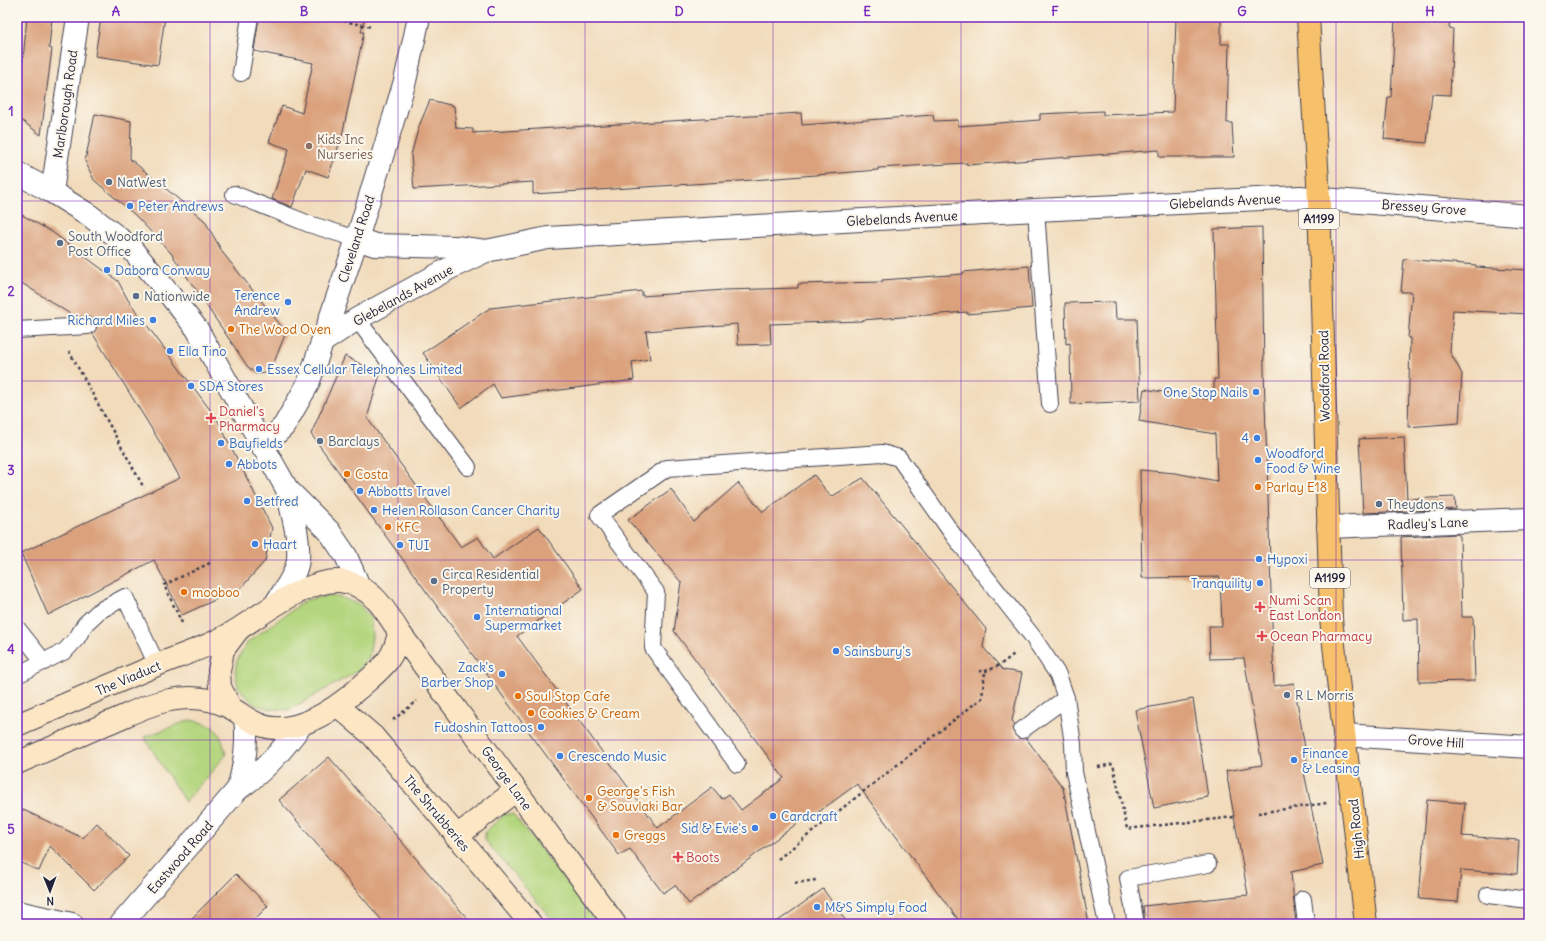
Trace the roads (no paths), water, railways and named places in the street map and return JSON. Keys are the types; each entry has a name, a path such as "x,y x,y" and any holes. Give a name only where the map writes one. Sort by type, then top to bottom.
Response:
{"main road":[{"name":"Woodford Road","path":"1308,17 1319,199 1332,619 1344,735"},
{"path":"238,712 220,688 219,671 223,650 238,629 276,603 321,584 340,581 359,586"},
{"name":"George Lane","path":"359,586 372,594 615,924"},
{"name":"The Viaduct","path":"17,725 205,646 238,629"},
{"path":"17,763 127,715 169,700 193,697 210,700 238,712 259,725 278,728 302,724 322,716 338,706 382,668 393,656 399,632"},
{"name":"The Shrubberies","path":"338,706 373,736 456,837 531,924"},
{"name":"High Road","path":"1344,735 1366,924"},
{"path":"456,837 516,790"}],"street":[{"name":"Marlborough Road","path":"52,192 78,17"},
{"name":"Cleveland Road","path":"262,447 284,426 308,384 357,239 406,81 419,17"},
{"path":"17,174 52,192 89,215 129,246 157,279 197,329 287,489 329,531 346,556 359,586"},
{"name":"Glebelands Avenue","path":"322,342 358,319 448,269 486,251 548,238 1036,210 1300,197 1319,199"},
{"name":"Bressey Grove","path":"1319,199 1529,216"},
{"name":"Glebelands Avenue","path":"357,239 375,245 455,247 486,251"},
{"path":"276,603 290,582 298,560 297,538 287,489"},
{"name":"Radley's Lane","path":"1328,527 1529,519"},
{"name":"Eastwood Road","path":"238,712 247,740 245,765 238,789"},
{"name":"Eastwood Road","path":"121,924 238,789 258,776 280,753 302,724"},
{"name":"Grove Hill","path":"1344,735 1529,747"},
{"path":"17,912 72,924"}],"lane":[{"path":"240,73 250,17"},
{"path":"234,194 309,224 357,239"},
{"path":"1036,210 1050,404"},
{"path":"358,319 468,467"},
{"path":"17,330 88,326"},
{"path":"737,764 653,648 656,592 599,515 667,468 882,453 899,458 954,536 1033,637 1058,675 1066,698 1072,737 1074,772 1107,924"},
{"path":"17,675 65,650 77,638 85,624 99,611 125,598 157,665"},
{"path":"17,628 44,662"},
{"path":"1022,730 1066,698"},
{"path":"1136,924 1128,878 1208,864"},
{"path":"1488,895 1529,900"},
{"path":"1303,899 1306,924"}],"place":[{"name":"Kids Inc Nurseries","path":"309,146"},
{"name":"NatWest","path":"109,182"},
{"name":"Peter Andrews","path":"130,206"},
{"name":"South Woodford Post Office","path":"60,243"},
{"name":"Dabora Conway","path":"107,270"},
{"name":"Nationwide","path":"136,296"},
{"name":"Terence Andrew","path":"288,302"},
{"name":"Richard Miles","path":"153,320"},
{"name":"The Wood Oven","path":"231,329"},
{"name":"Ella Tino","path":"170,351"},
{"name":"Essex Cellular Telephones Limited","path":"259,369"},
{"name":"SDA Stores","path":"191,386"},
{"name":"One Stop Nails","path":"1256,392"},
{"name":"Daniel's Pharmacy","path":"211,418"},
{"name":"4","path":"1257,438"},
{"name":"Barclays","path":"320,441"},
{"name":"Bayfields","path":"221,443"},
{"name":"Woodford Food & Wine","path":"1258,460"},
{"name":"Abbots","path":"229,464"},
{"name":"Costa","path":"347,474"},
{"name":"Parlay E18","path":"1258,487"},
{"name":"Abbotts Travel","path":"360,491"},
{"name":"Betfred","path":"247,501"},
{"name":"Theydons","path":"1379,504"},
{"name":"Helen Rollason Cancer Charity","path":"374,510"},
{"name":"KFC","path":"388,527"},
{"name":"Haart","path":"255,544"},
{"name":"TUI","path":"400,545"},
{"name":"Hypoxi","path":"1259,559"},
{"name":"Circa Residential Property","path":"434,581"},
{"name":"Tranquility","path":"1260,583"},
{"name":"mooboo","path":"184,592"},
{"name":"Numi Scan East London","path":"1260,607"},
{"name":"International Supermarket","path":"477,617"},
{"name":"Ocean Pharmacy","path":"1262,636"},
{"name":"Sainsbury's","path":"836,651"},
{"name":"Zack's Barber Shop","path":"502,674"},
{"name":"R L Morris","path":"1287,695"},
{"name":"Soul Stop Cafe","path":"518,696"},
{"name":"Cookies & Cream","path":"531,713"},
{"name":"Fudoshin Tattoos","path":"541,727"},
{"name":"Crescendo Music","path":"560,756"},
{"name":"Finance & Leasing","path":"1294,760"},
{"name":"George's Fish & Souvlaki Bar","path":"589,798"},
{"name":"Cardcraft","path":"773,816"},
{"name":"Sid & Evie's","path":"755,828"},
{"name":"Greggs","path":"616,835"},
{"name":"Boots","path":"678,857"},
{"name":"M&S Simply Food","path":"817,907"}]}
